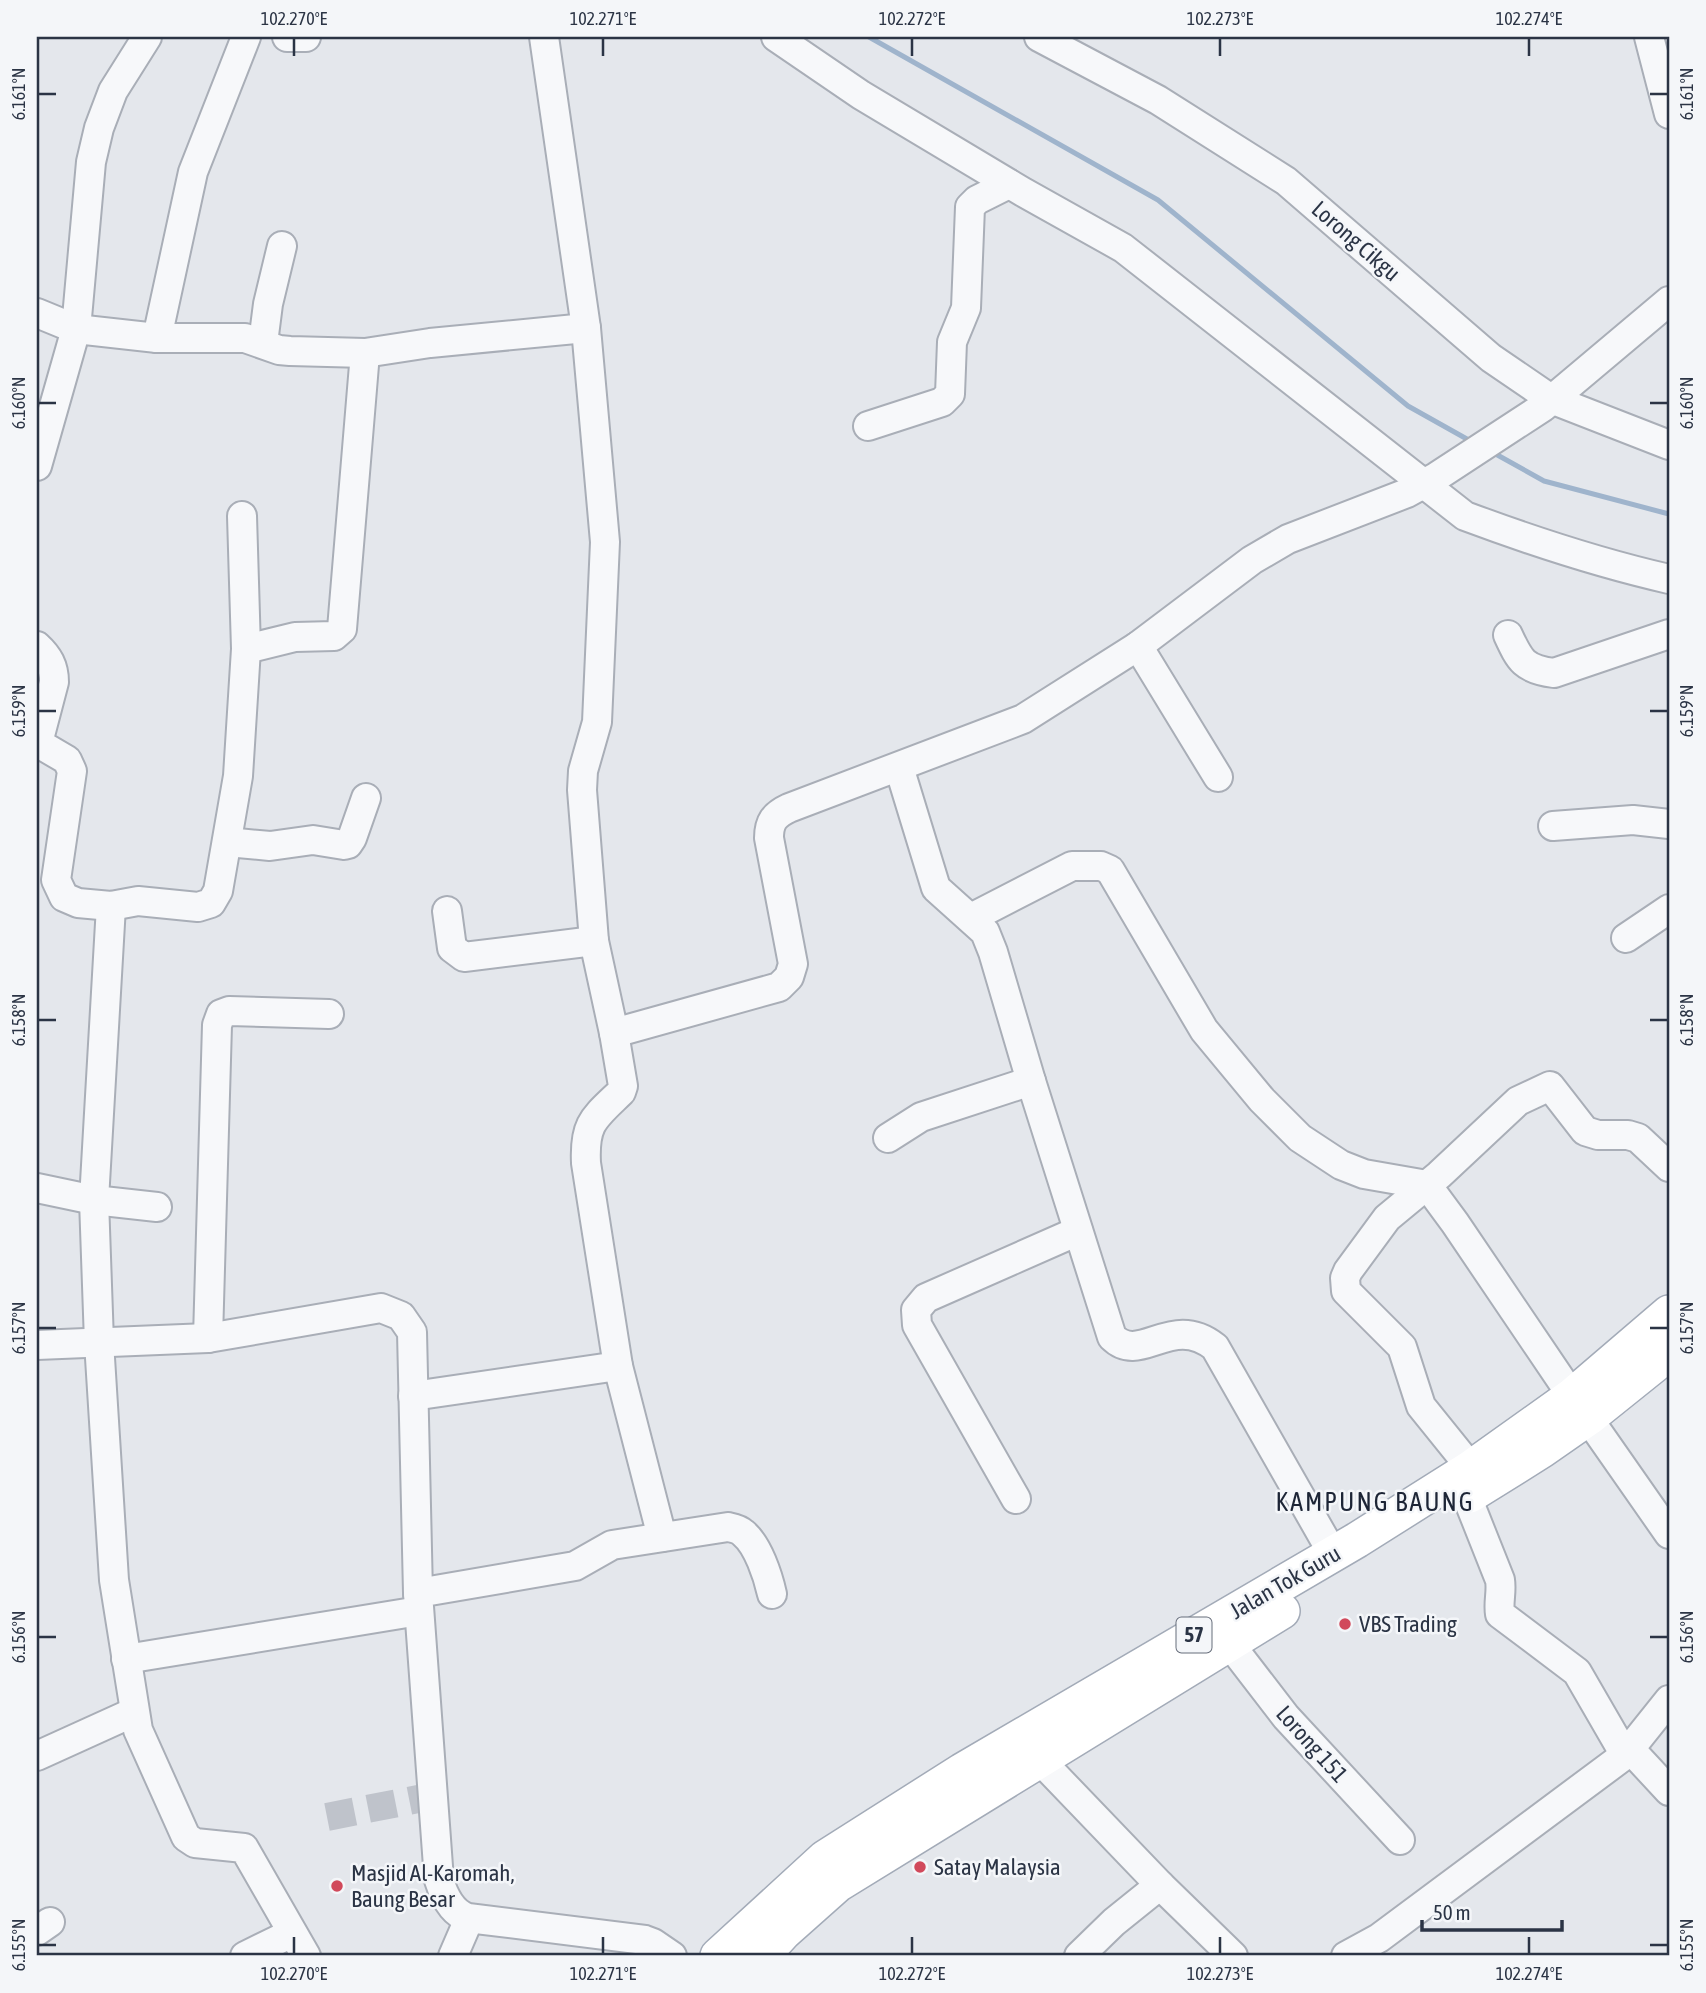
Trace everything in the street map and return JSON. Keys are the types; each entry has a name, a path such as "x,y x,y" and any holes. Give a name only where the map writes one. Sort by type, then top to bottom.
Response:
{"main road":[{"name":"Jalan Tok Guru","path":"718,1956 825,1858 962,1770 1333,1554 1469,1482 1542,1450 1669,1312"},
{"name":"Jalan Tok Guru","path":"1580,1407 1669,1353"},
{"name":"Jalan Tok Guru","path":"762,1956 784,1931 838,1884 1229,1643 1469,1482"}],"street":[{"path":"37,466 76,329 91,162 113,91 147,37"},
{"path":"157,338 193,172 246,37"},
{"path":"287,37 306,37"},
{"path":"544,37 586,328 605,542 597,722 583,771 582,790 594,941 623,1086 621,1092 588,1128 585,1141 586,1163 618,1366 662,1537"},
{"path":"776,37 861,95 1009,184 1123,248 1431,481 1465,516 1531,541 1612,566 1669,579"},
{"name":"Lorong Cikgu","path":"1039,37 1158,100 1286,181 1547,403 1669,445"},
{"path":"1649,37 1669,114"},
{"path":"868,426 942,402 950,394 952,342 966,308 970,207 977,200 1009,184"},
{"path":"263,343 268,304 282,246"},
{"path":"614,1033 779,987 789,978 793,964 769,838 771,821 777,815 789,808 1023,719 1138,646 1252,560 1288,539 1431,481 1547,403 1669,301"},
{"path":"37,313 76,329 157,338 229,337 290,351 365,353 430,343 586,328"},
{"path":"246,649 295,637 329,637 342,629 365,353"},
{"path":"37,646 47,654 54,671 54,682 37,743 67,760 72,771 56,884 62,894 68,899 111,906 134,901 205,906 216,897 238,776 246,649 242,516"},
{"path":"1508,635 1520,660 1535,670 1554,673 1669,634"},
{"path":"1138,646 1218,777"},
{"path":"899,767 936,888 985,932 993,952 1112,1337 1120,1345 1128,1347 1174,1334 1186,1334 1207,1341 1215,1347 1333,1554"},
{"path":"226,842 270,846 313,840 348,844 366,798"},
{"path":"1553,826 1633,820 1669,824"},
{"path":"971,918 1068,867 1106,867 1113,873 1204,1030 1262,1100 1300,1138 1341,1165 1364,1174 1427,1185 1669,1534"},
{"path":"111,906 94,1200 99,1342 114,1580 138,1730 186,1837 201,1844 244,1848 299,1945 245,1956"},
{"path":"1626,938 1669,909"},
{"path":"447,911 452,948 464,957 594,941"},
{"path":"208,1338 217,1025 221,1014 229,1011 329,1014"},
{"path":"888,1138 921,1117 1031,1080"},
{"path":"1669,1167 1638,1138 1628,1135 1593,1135 1585,1131 1550,1086 1521,1099 1387,1218 1348,1271 1344,1285 1350,1297 1402,1347 1419,1403 1469,1482 1500,1580 1500,1614 1577,1672 1627,1752 1669,1791"},
{"path":"37,1188 94,1200 157,1207"},
{"path":"1016,1499 917,1325 916,1310 926,1298 1078,1231"},
{"path":"37,1345 208,1338 381,1308 401,1316 412,1332 419,1602 440,1884 455,1911 470,1919 648,1941 672,1956"},
{"path":"413,1396 618,1366"},
{"path":"127,1659 419,1602 575,1566 612,1545 728,1527 740,1530 746,1535 767,1571 772,1594"},
{"name":"Lorong 151","path":"1229,1643 1286,1717 1400,1840"},
{"path":"1346,1956 1384,1947 1627,1752 1669,1700"},
{"path":"37,1756 134,1712"},
{"path":"1040,1760 1160,1885 1233,1956"},
{"path":"1079,1956 1114,1922 1160,1885"},
{"path":"453,1956 470,1919"}],"waterway":[{"path":"869,37 1158,200 1408,406 1474,443"},
{"path":"1492,452 1544,481 1669,514"}],"tunnel":[{"path":"327,1817 433,1796"}],"place":[{"name":"VBS Trading","path":"1345,1624"},
{"name":"Satay Malaysia","path":"920,1867"},
{"name":"Masjid Al-Karomah, Baung Besar","path":"337,1886"}],"district":[{"name":"KAMPUNG BAUNG","path":"1375,1502"}]}
